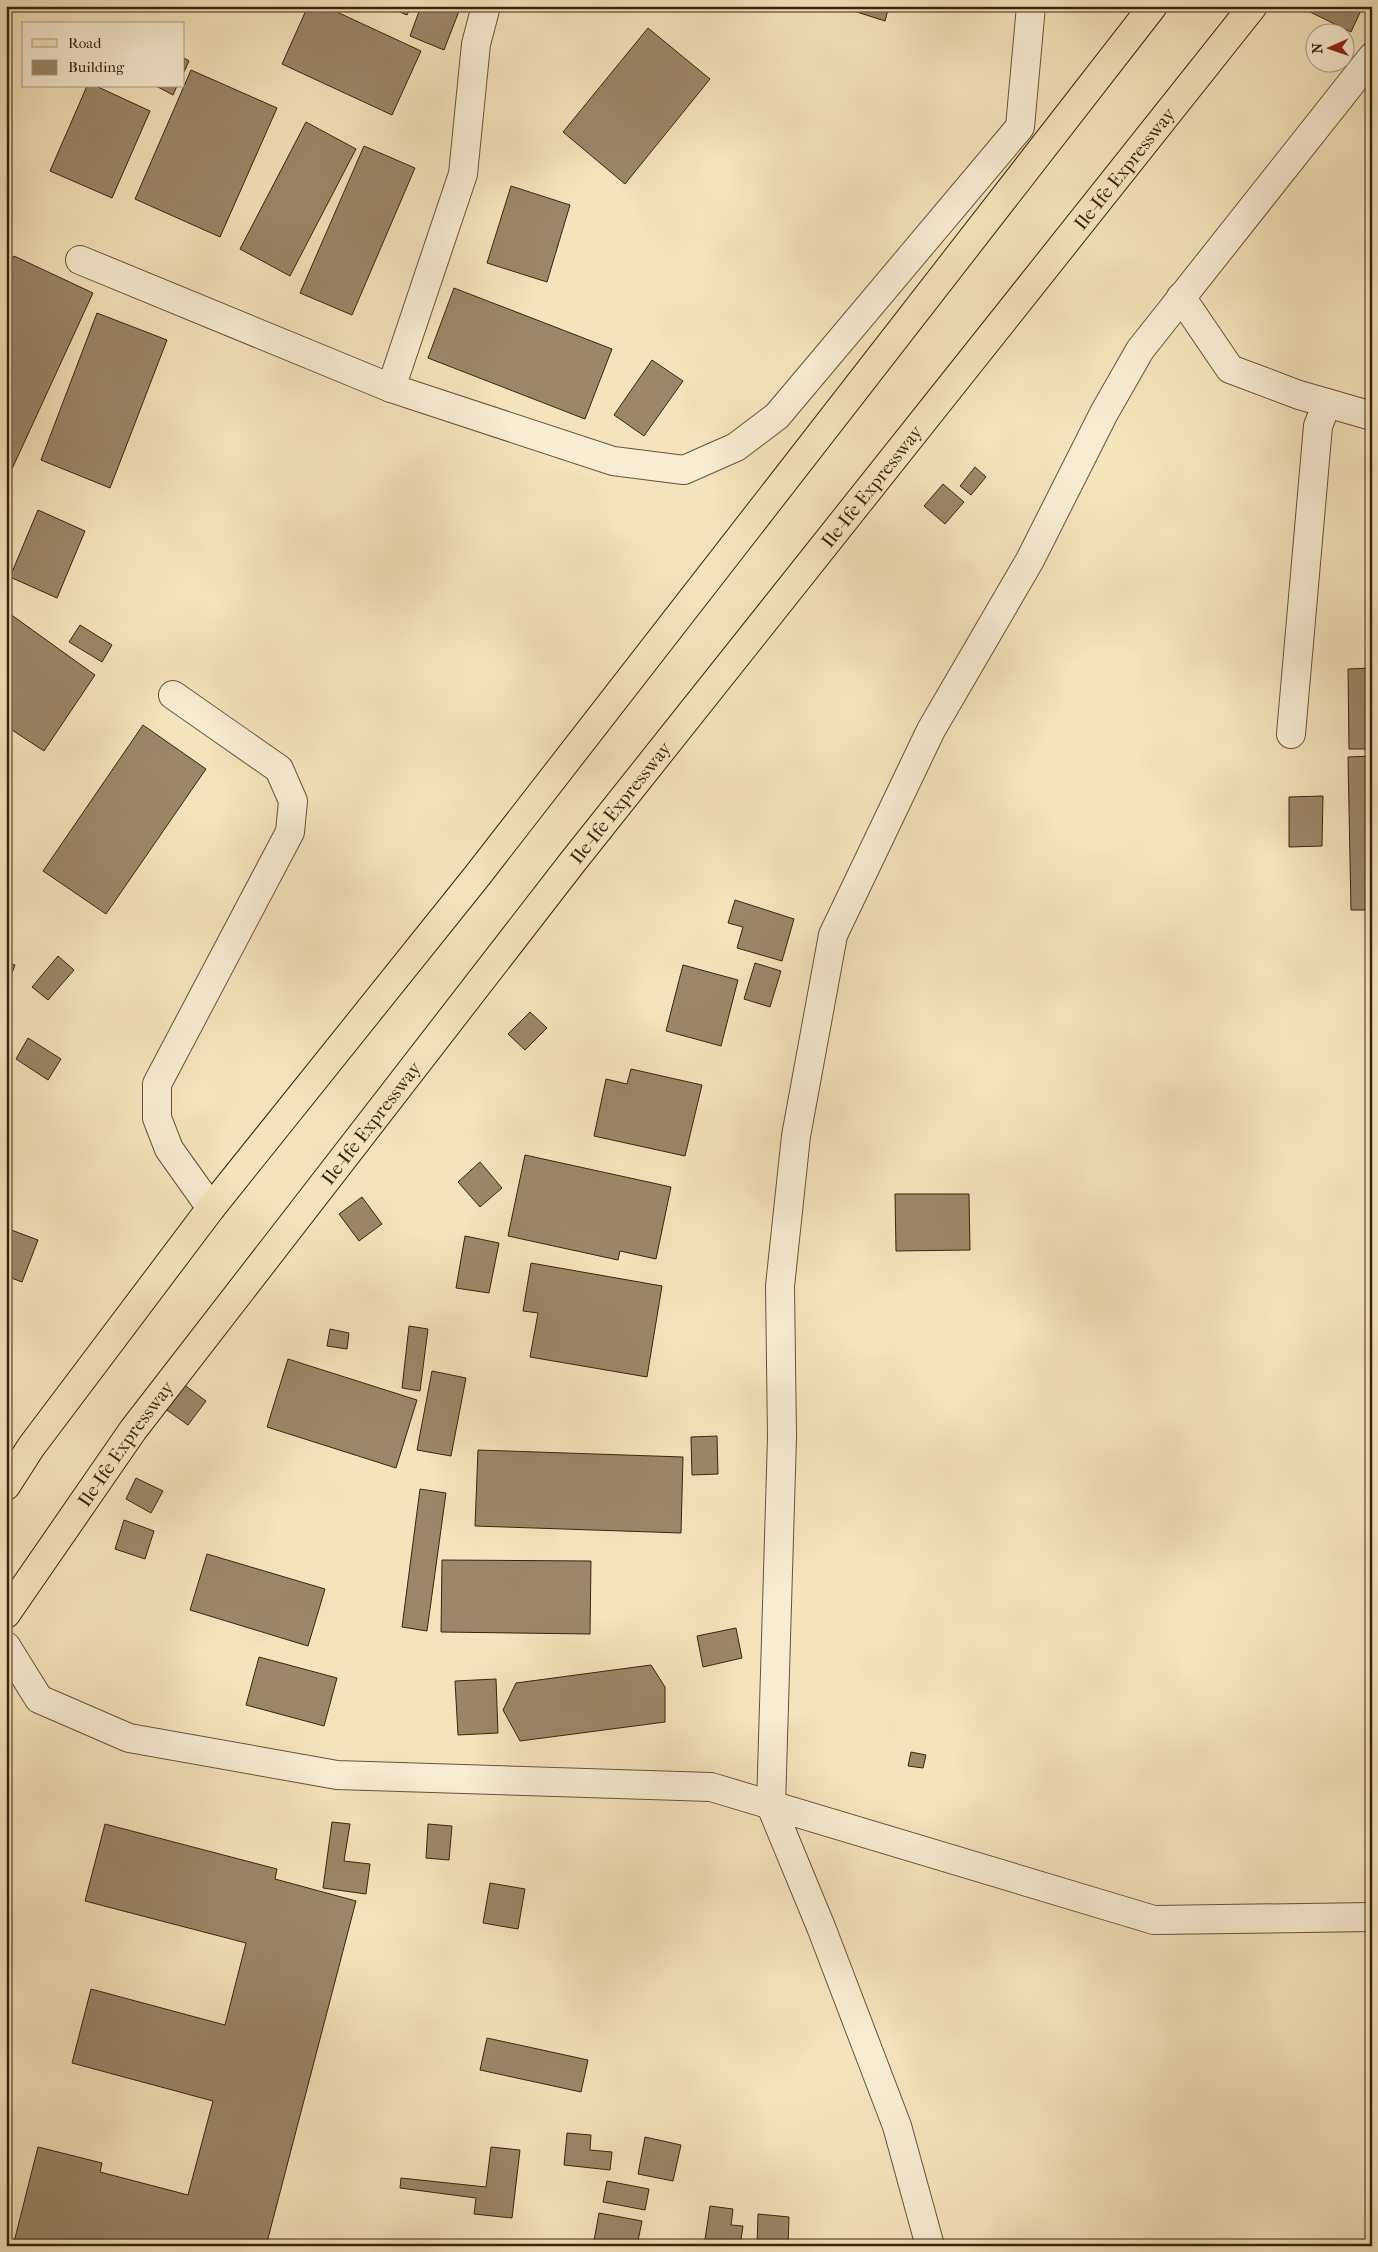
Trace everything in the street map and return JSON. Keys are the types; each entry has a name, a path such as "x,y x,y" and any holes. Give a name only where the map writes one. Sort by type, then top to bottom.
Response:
{"main road":[{"path":"6,1486 31,1447 210,1208 477,876 1152,6"},
{"name":"Ile-Ife Expressway","path":"6,1614 133,1430 565,872 1253,6"}],"street":[{"path":"391,388 463,174 476,44 486,6"},
{"path":"80,260 391,388 613,461 684,470 736,446 777,416 1020,127 1031,6"},
{"path":"930,2246 897,2126 821,1927 771,1806 782,1437 780,1286 796,1136 833,935 931,730 1030,560 1104,413 1140,350 1372,57"},
{"path":"1181,297 1230,369 1298,395 1372,416"},
{"path":"1291,734 1318,426 1327,403"},
{"path":"173,695 279,769 293,801 290,832 157,1084 157,1118 169,1149 210,1208"},
{"path":"6,1646 39,1698 129,1738 337,1775 711,1787 1154,1920 1372,1917"}],"building":[{"path":"308,6 324,6 421,51 392,115 282,64"},
{"path":"385,6 411,6 407,15"},
{"path":"421,6 461,6 444,50 410,36"},
{"path":"838,6 889,6 885,21"},
{"path":"1306,6 1363,6 1356,22 1331,22 1304,9"},
{"path":"648,28 710,79 625,184 563,132"},
{"path":"185,59 189,61 185,70"},
{"path":"191,70 277,108 220,237 135,199 183,88 185,88"},
{"path":"86,88 100,88 150,111 112,198 50,171"},
{"path":"160,88 176,88 173,95"},
{"path":"306,122 356,149 290,276 240,249"},
{"path":"364,146 415,168 352,315 300,293"},
{"path":"511,186 570,205 547,282 487,263"},
{"path":"14,256 93,293 6,482 6,272"},
{"path":"454,288 612,349 585,419 428,358"},
{"path":"97,313 167,340 110,488 41,460"},
{"path":"652,360 683,381 644,436 614,415"},
{"path":"975,467 986,477 971,495 960,486"},
{"path":"943,484 964,502 945,524 924,506"},
{"path":"38,510 85,531 57,598 10,577"},
{"path":"6,611 95,675 44,751 6,726"},
{"path":"80,625 112,645 102,662 69,642"},
{"path":"1372,668 1372,749 1349,749 1348,669"},
{"path":"143,725 206,769 106,914 43,871"},
{"path":"1372,756 1372,910 1351,910 1348,757"},
{"path":"1323,796 1322,846 1289,847 1289,797"},
{"path":"735,900 794,919 782,961 737,948 743,927 728,923"},
{"path":"58,956 74,970 48,1000 32,987"},
{"path":"6,962 15,965 6,988"},
{"path":"755,963 781,971 770,1007 744,999"},
{"path":"683,965 738,980 721,1046 666,1031"},
{"path":"530,1012 547,1028 525,1050 508,1034"},
{"path":"28,1038 61,1059 48,1080 16,1059"},
{"path":"631,1069 702,1085 685,1156 594,1136 606,1079 627,1084"},
{"path":"525,1155 671,1187 656,1259 620,1251 618,1260 508,1236"},
{"path":"480,1162 502,1188 480,1207 458,1182"},
{"path":"895,1194 969,1194 970,1250 896,1251"},
{"path":"362,1197 382,1224 359,1241 339,1214"},
{"path":"6,1228 38,1240 22,1282 6,1276"},
{"path":"465,1236 499,1243 489,1293 456,1288"},
{"path":"531,1263 662,1286 647,1377 530,1357 538,1313 523,1311"},
{"path":"409,1326 428,1329 420,1391 402,1388"},
{"path":"330,1329 349,1333 347,1349 327,1346"},
{"path":"288,1359 417,1400 396,1468 267,1427"},
{"path":"432,1371 466,1378 451,1456 417,1450"},
{"path":"183,1384 206,1401 188,1425 164,1408"},
{"path":"717,1436 718,1474 692,1475 691,1437"},
{"path":"478,1450 683,1457 681,1533 475,1526"},
{"path":"136,1478 163,1491 151,1513 126,1499"},
{"path":"420,1489 446,1493 427,1631 402,1627"},
{"path":"124,1520 154,1531 145,1559 115,1549"},
{"path":"207,1554 325,1589 308,1646 190,1610"},
{"path":"442,1560 591,1561 590,1634 441,1632"},
{"path":"736,1628 742,1658 703,1667 697,1636"},
{"path":"259,1657 337,1678 324,1726 246,1705"},
{"path":"651,1665 665,1687 665,1722 520,1741 503,1710 516,1683"},
{"path":"496,1679 498,1733 458,1735 455,1681"},
{"path":"911,1752 926,1755 923,1768 908,1766"},
{"path":"332,1822 350,1824 344,1861 370,1864 366,1894 323,1888"},
{"path":"105,1824 277,1869 275,1879 356,1901 266,2246 13,2246 38,2147 102,2163 100,2172 188,2195 213,2101 72,2063 91,1989 225,2025 246,1943 85,1901"},
{"path":"428,1824 452,1826 449,1860 426,1858"},
{"path":"490,1883 525,1889 518,1929 483,1923"},
{"path":"487,2038 588,2060 581,2092 480,2070"},
{"path":"567,2133 591,2135 590,2150 612,2152 610,2170 564,2165"},
{"path":"645,2137 681,2145 673,2181 638,2174"},
{"path":"491,2147 520,2150 512,2218 474,2214 476,2198 400,2188 401,2178 486,2187"},
{"path":"607,2181 649,2189 645,2210 603,2202"},
{"path":"710,2206 733,2209 731,2225 743,2226 740,2246 704,2246"},
{"path":"599,2213 642,2221 637,2246 618,2246 594,2241"},
{"path":"758,2214 789,2217 788,2246 757,2246"}]}
